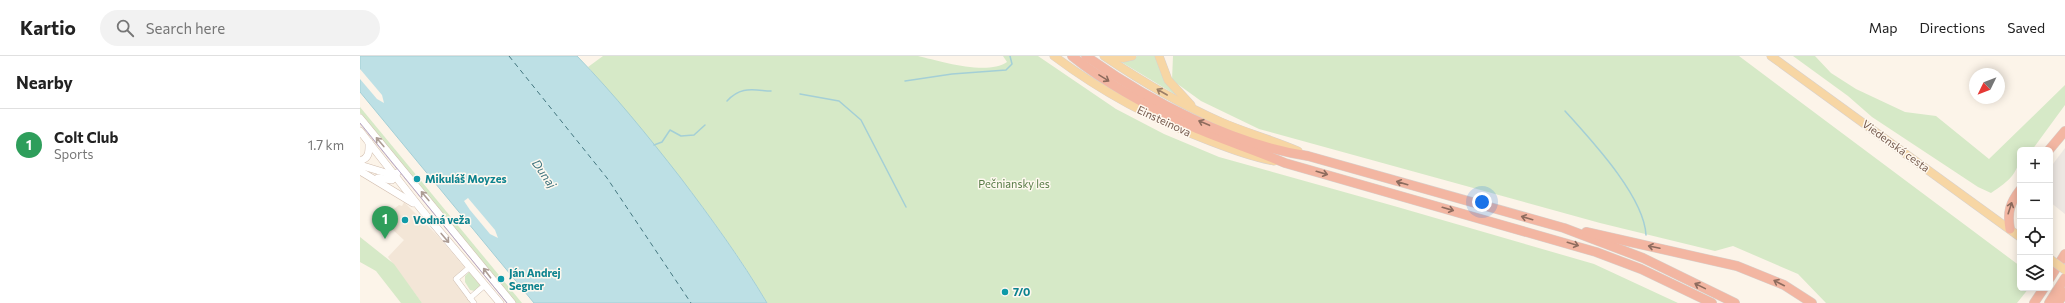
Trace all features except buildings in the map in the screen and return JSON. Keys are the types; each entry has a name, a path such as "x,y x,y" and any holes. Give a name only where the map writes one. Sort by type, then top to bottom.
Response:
{"highway":[{"path":"1072,56 1120,88 1169,115 1207,133 1285,163 1584,248 1641,269 1712,303"},
{"path":"1086,56 1147,95 1197,120 1285,152 1308,156 1564,228 1638,256 1735,303"},
{"path":"2051,147 2065,131"},
{"path":"2010,229 2007,214 2009,207 2017,195"},
{"path":"1564,228 1594,233 1737,266 1784,285 1812,303"},
{"path":"2053,273 2065,254"},
{"path":"2049,303 2065,278"},
{"path":"1682,289 1700,303"},
{"path":"2034,303 2042,291"},
{"path":"2058,303 2065,292"}],"main road":[{"name":"Einsteinova","path":"1054,56 1120,100 1168,125 1238,152 1260,159 1285,163"},
{"path":"1105,56 1147,84 1196,110 1245,132 1308,156"},
{"path":"1105,56 1123,58 1132,56"},
{"path":"1159,56 1168,80 1196,110"},
{"name":"Viedenská cesta","path":"1771,56 2017,235"},
{"path":"360,118 512,303"},
{"path":"360,131 421,209 500,303"},
{"path":"360,161 366,158 369,154 369,142"},
{"path":"360,165 411,180"},
{"path":"362,172 389,181 395,176 399,165"},
{"path":"362,172 410,200 421,209"},
{"path":"2053,261 2065,270"}],"street":[{"path":"470,267 456,279 474,303"},
{"path":"470,298 485,285"}],"shaded area":[{"path":"2065,148 2065,214 2053,204 2053,164"},
{"path":"404,202 438,236 465,268 454,278 470,303 422,303 388,257 404,240 381,219 399,205 402,206"}],"green space":[{"name":"Pečniansky les","path":"603,56 918,56 951,64 976,68 988,68 1007,62 1003,56 1038,56 1116,109 1164,134 1219,157 1594,264 1678,303 767,303 727,241 683,181 588,67"},
{"path":"1137,56 1156,56 1166,82 1176,95 1118,60 1133,59"},
{"path":"1173,56 1739,56 2017,264 2017,291 2027,291 2017,303 1826,303 1798,274 1733,246 1715,251 1600,223 1259,129 1201,101 1172,80"},
{"path":"1793,56 1815,56 1831,73 1856,89 1905,112 1936,116 1989,159 2065,85 2065,105 2034,147 2017,147 2016,171 2008,180 1991,193 1978,187 1872,117 1848,96"},
{"path":"360,107 522,303 515,303 360,113"},
{"path":"360,237 394,264 422,303 401,303 376,271 360,262"},
{"path":"469,272 481,286 475,291 470,290 465,282 465,276"}],"water":[{"name":"Dunaj","path":"360,56 577,56 630,115 680,177 725,239 767,303 534,303 360,92"}],"pier":[{"path":"360,69 382,95 384,103 377,99 360,79"},
{"path":"468,198 495,230 498,238 490,234 470,210 464,201"}],"waterway":[{"path":"905,81 952,74 1006,70 1012,64 1010,56"},
{"path":"727,101 732,96 742,91 771,91"},
{"path":"800,94 839,101 861,120 906,207"},
{"path":"1565,111 1602,153 1626,186 1636,203 1643,220 1646,235"},
{"path":"654,145 662,142 670,130 681,136 694,135 705,125"}],"ferry route":[{"path":"509,56 607,178 691,303"}],"tram line":[{"path":"360,123 507,303"}],"place":[{"name":"Mikuláš Moyzes","path":"417,179"},
{"name":"Vodná veža","path":"405,220"},
{"name":"Colt Club","path":"385,239"},
{"name":"Ján Andrej Segner","path":"501,279"},
{"name":"7/0","path":"1005,292"}]}
